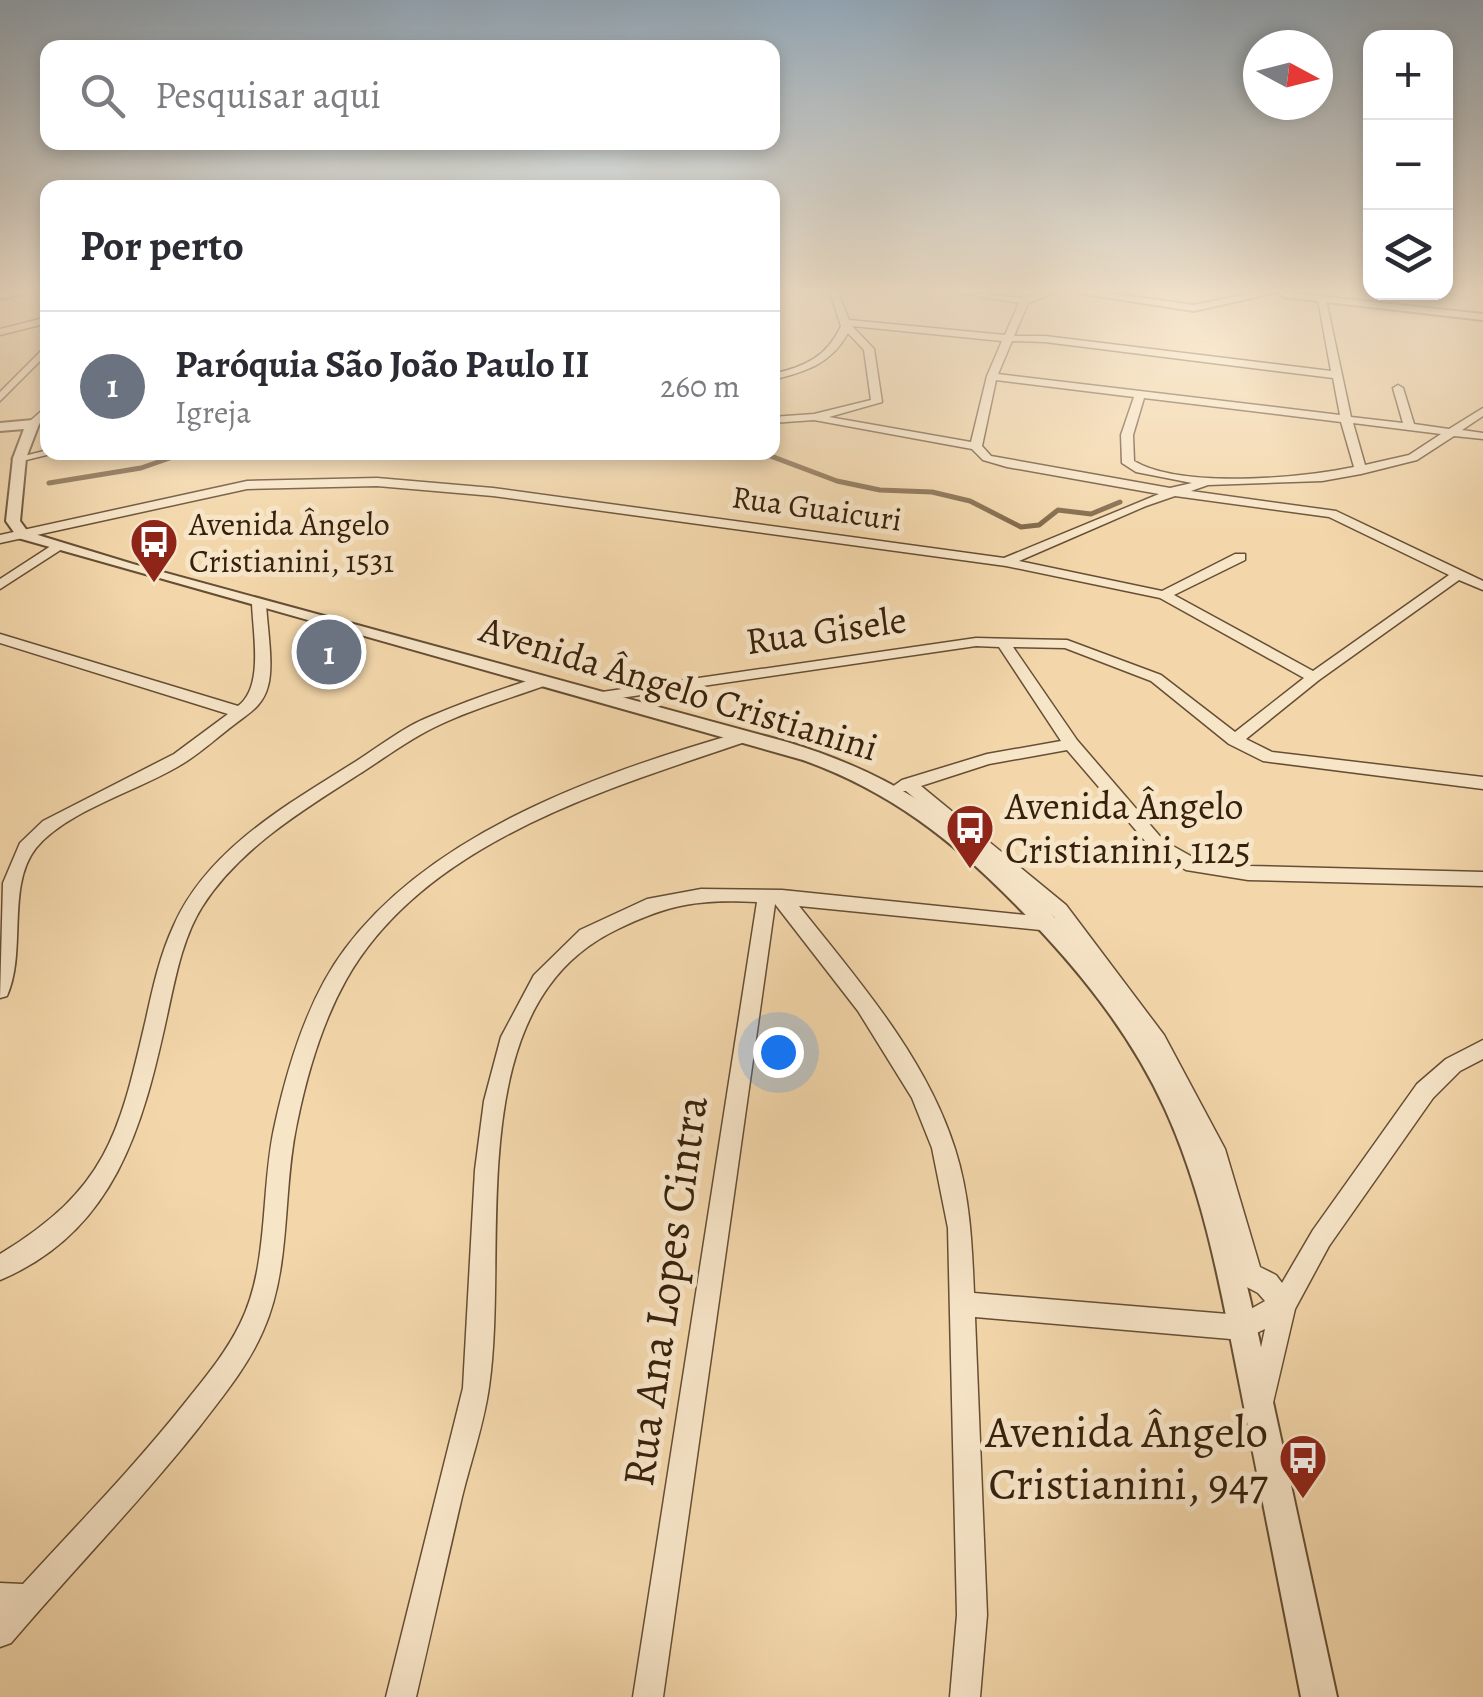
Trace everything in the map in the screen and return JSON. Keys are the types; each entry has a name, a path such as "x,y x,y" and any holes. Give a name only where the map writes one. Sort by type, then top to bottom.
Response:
{"street":[{"path":"0,398 25,371"},
{"path":"780,419 814,417 877,402 873,371"},
{"path":"976,446 994,371"},
{"path":"1305,371 1336,375"},
{"path":"1335,371 1360,470"},
{"path":"992,376 1483,436"},
{"path":"1398,388 1410,426"},
{"path":"1140,396 1127,436 1128,463 1140,470 1207,482 1301,478 1414,458 1483,412"},
{"path":"23,534 13,522 19,485 18,460 40,417"},
{"path":"814,417 976,446 994,462 1342,517 1483,586"},
{"path":"0,427 34,424"},
{"path":"18,460 40,455"},
{"name":"Rua Guaicuri","path":"0,539 247,485 378,482 476,490 1006,562 1164,595 1314,677"},
{"path":"1006,562 1170,492 1207,482"},
{"name":"Avenida Ângelo Cristianini","path":"23,534 259,604 600,696 899,787 979,857 1050,924 1130,1020 1188,1126 1216,1208 1319,1697"},
{"path":"0,585 57,546"},
{"path":"1164,595 1240,557"},
{"path":"1235,740 1314,677 1456,576"},
{"path":"0,990 16,866 39,833 82,806 163,768 255,701 262,684 259,604"},
{"path":"0,638 243,713"},
{"path":"1002,641 1072,744 1158,845 1192,865 1248,872 1483,879"},
{"name":"Rua Gisele","path":"600,696 858,656 1002,641 1080,646 1167,685 1235,740 1284,761 1483,783"},
{"path":"0,1268 34,1250 76,1215 96,1194 112,1166 142,1078 173,950 198,897 228,863 260,836 408,735 451,714 544,680"},
{"path":"0,1632 14,1598 166,1449 235,1359 253,1326 263,1296 282,1136 299,1070 350,956 395,902 450,859 498,830 593,788 742,738"},
{"path":"899,787 987,759 1072,744"},
{"path":"899,787 1059,910 1157,1041 1214,1149 1250,1276 1266,1284 1283,1306"},
{"path":"401,1697 472,1410 480,1340 482,1192 494,1108 509,1048 530,992 548,966 570,945 649,905 722,894 1050,924"},
{"path":"775,897 877,1024 907,1068 935,1124 950,1172 960,1228 972,1615 964,1697"},
{"name":"Rua Ana Lopes Cintra","path":"648,1697 775,897"},
{"path":"1259,1415 1283,1306 1369,1165 1425,1091 1452,1065 1483,1050"},
{"path":"962,1304 1242,1328 1283,1306"}],"building":[{"path":"333,637 353,643 326,667 304,660"}],"waterway":[{"path":"49,483 141,468 164,460"},
{"path":"780,460 837,481 880,490 932,492 970,501 1021,527 1039,525 1058,510 1091,514 1120,502"}],"place":[{"name":"Avenida Ângelo Cristianini, 1531","path":"154,584"},
{"name":"Paróquia São João Paulo II","path":"329,652"},
{"name":"Avenida Ângelo Cristianini, 1125","path":"970,870"},
{"name":"Avenida Ângelo Cristianini, 947","path":"1303,1500"}]}
